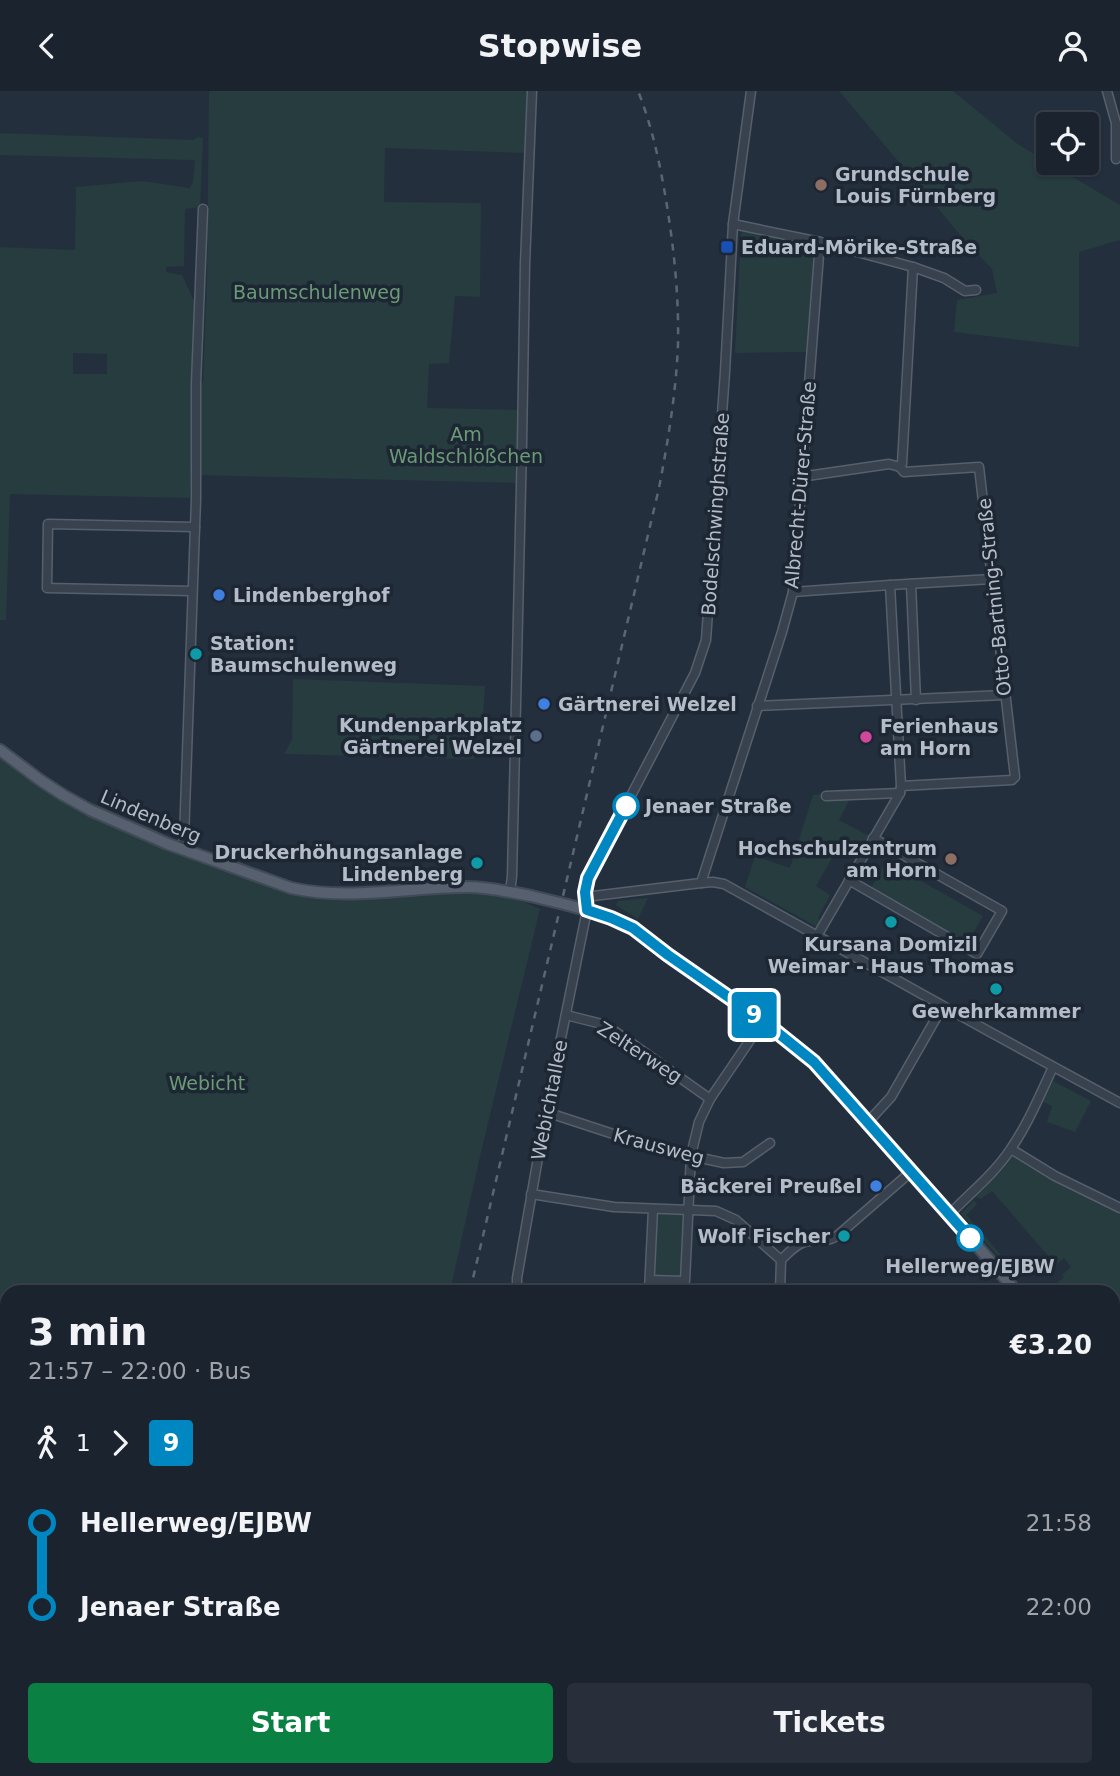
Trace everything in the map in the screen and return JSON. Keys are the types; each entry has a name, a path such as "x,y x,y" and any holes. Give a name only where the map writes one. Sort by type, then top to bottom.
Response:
{"main road":[{"name":"Lindenberg","path":"0,750 63,795 126,826 290,888 311,893 339,894 468,887 510,892"},
{"path":"510,892 587,910 633,928 763,1021 814,1062 1011,1285"}],"street":[{"path":"510,892 523,444 525,264 532,91"},
{"name":"Bodelschwinghstraße","path":"587,910 585,897 590,872 695,673 706,640 733,224 751,91"},
{"path":"1107,91 1116,123 1116,159"},
{"path":"182,849 195,527 196,384 203,209"},
{"path":"733,224 913,267 944,278 965,291 976,290"},
{"name":"Albrecht-Dürer-Straße","path":"701,883 793,592 820,243"},
{"path":"800,477 889,464 900,467 902,464 913,267"},
{"name":"Otto-Bartning-Straße","path":"900,467 904,472 979,467 1015,777 1012,780 900,789"},
{"path":"192,591 47,588 48,524 195,527"},
{"path":"793,592 992,579"},
{"path":"911,584 916,700"},
{"path":"817,936 900,789 890,585"},
{"path":"757,706 1004,695"},
{"path":"826,796 900,789"},
{"path":"849,880 977,954 1002,911 873,838"},
{"path":"585,897 701,883 724,884 1120,1103"},
{"name":"Webichtallee","path":"517,1285 546,1112 587,910"},
{"path":"868,1122 891,1097 943,1006"},
{"name":"Zelterweg","path":"566,1015 606,1025 710,1099"},
{"path":"650,1280 685,1281 691,1155 699,1122 710,1099 763,1021"},
{"path":"950,1214 985,1180 1011,1149 1054,1067"},
{"name":"Krausweg","path":"546,1112 659,1149 724,1163 749,1159 769,1143"},
{"path":"1011,1149 1055,1176 1120,1208"},
{"path":"780,1285 781,1260 801,1243 826,1241 837,1236 912,1171"},
{"path":"531,1194 614,1207 716,1211 731,1216 781,1260"},
{"path":"650,1285 653,1209"}],"green space":[{"path":"209,91 528,91 525,153 385,148 384,202 481,203 480,297 455,296 449,363 429,364 427,408 519,410 517,483 196,475 199,383 203,382 207,279"},
{"path":"839,91 953,91 1019,145 1036,155 1036,175 1070,175 1120,205 1120,240 1079,252 1079,347 954,332 957,300 997,293 992,269"},
{"path":"0,133 194,140 197,137 203,138 200,207 185,209 184,266 166,267 166,272 182,275 195,303 190,498 10,494 6,620 0,620 0,247 75,250 76,187 142,181 190,188 195,160 0,155","holes":["73,353 107,354 107,374 73,374"]},
{"path":"745,231 815,247 806,352 735,353 741,233"},
{"path":"293,679 485,686 483,718 475,719 474,759 284,754 292,740"},
{"name":"Webicht","path":"0,756 47,791 81,811 170,851 289,893 326,899 480,894 522,901 540,909 451,1285 0,1285"},
{"path":"813,795 852,795 839,820 873,838 861,858 839,846 816,886 830,895 818,918 824,923 821,929 745,887 755,856 790,868"},
{"path":"886,861 983,916 968,942 871,888"},
{"path":"648,898 638,919 616,905 618,901"},
{"path":"1053,1081 1091,1101 1075,1132 1047,1122 1052,1106 1043,1102"},
{"path":"1015,1153 1120,1213 1120,1285 1057,1285 1064,1277 1062,1275 1071,1267 1064,1258 1056,1265 992,1191 981,1199 976,1197"},
{"path":"974,1200 977,1204 966,1215 1009,1264 1008,1268 961,1214"},
{"path":"657,1213 684,1214 681,1278 654,1276"}],"railway":[{"path":"471,1285 659,488 671,417 678,345 674,254 658,159 638,91"}],"bus line":[{"name":"9","path":"626,806 588,878 585,892 587,910 633,928 763,1021 814,1062 970,1238"}],"place":[{"name":"Grundschule Louis Fürnberg","path":"821,185"},
{"name":"Eduard-Mörike-Straße","path":"727,247"},
{"name":"Lindenberghof","path":"219,595"},
{"name":"Station: Baumschulenweg","path":"196,654"},
{"name":"Gärtnerei Welzel","path":"544,704"},
{"name":"Kundenparkplatz Gärtnerei Welzel","path":"536,736"},
{"name":"Ferienhaus am Horn","path":"866,737"},
{"name":"Jenaer Straße","path":"626,806"},
{"name":"Hochschulzentrum am Horn","path":"951,859"},
{"name":"Druckerhöhungsanlage Lindenberg","path":"477,863"},
{"name":"Kursana Domizil Weimar - Haus Thomas","path":"891,922"},
{"name":"Gewehrkammer","path":"996,989"},
{"name":"Bäckerei Preußel","path":"876,1186"},
{"name":"Wolf Fischer","path":"844,1236"},
{"name":"Hellerweg/EJBW","path":"970,1238"}],"park label":[{"name":"Baumschulenweg","path":"317,292"},
{"name":"Am Waldschlößchen","path":"466,445"}]}
